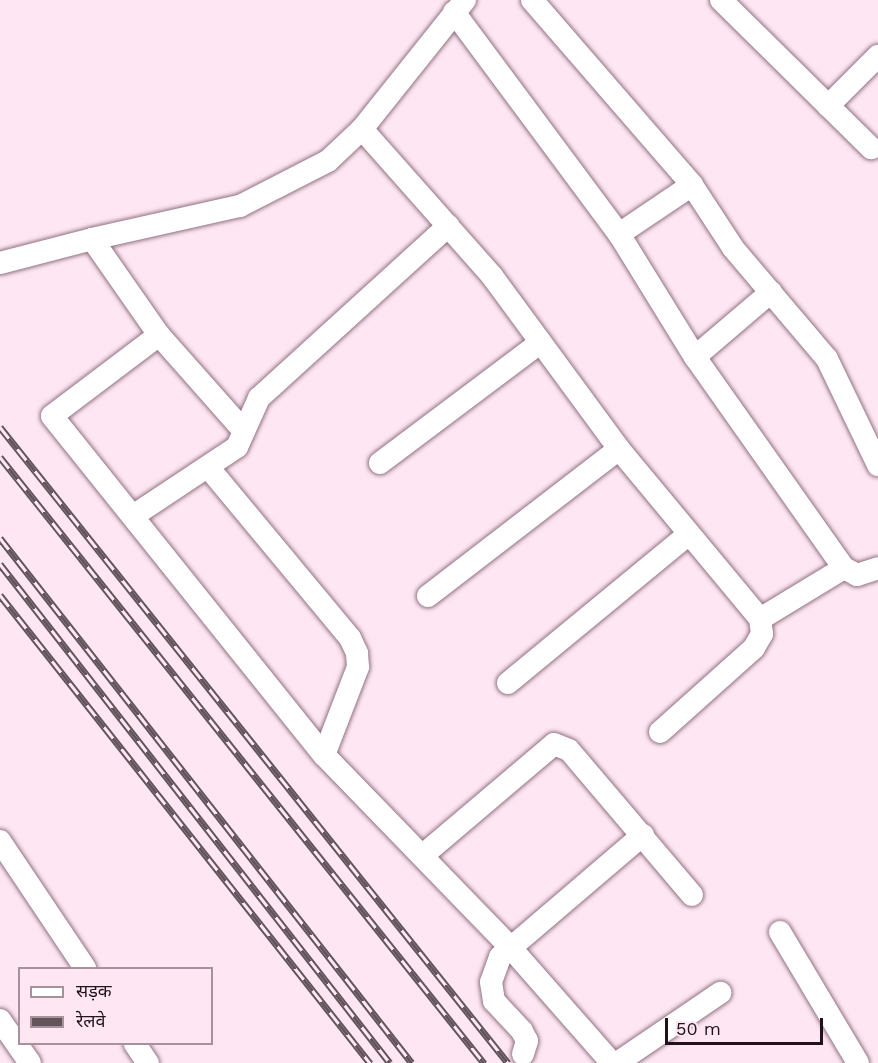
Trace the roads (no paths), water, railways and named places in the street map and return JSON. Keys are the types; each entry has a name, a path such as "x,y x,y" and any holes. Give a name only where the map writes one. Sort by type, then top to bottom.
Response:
{"street":[{"path":"532,0 692,185 733,248 841,381 878,465"},
{"path":"721,0 871,148"},
{"path":"0,263 92,239 240,206 328,160 362,129 459,6 619,234 695,357 844,568 857,575 878,568"},
{"path":"828,106 878,56"},
{"path":"362,129 448,226 541,342 620,449 760,619 762,634 754,648 660,732"},
{"path":"619,234 692,185"},
{"path":"133,516 237,447 259,398 448,226"},
{"path":"92,239 159,335 244,431"},
{"path":"695,357 771,292"},
{"path":"159,335 52,416 324,755 510,947 612,1063"},
{"path":"380,463 541,342"},
{"path":"428,596 620,449"},
{"path":"208,467 350,638 357,653 358,667 324,755"},
{"path":"508,683 689,534"},
{"path":"760,619 844,568"},
{"path":"422,856 554,744 569,750 692,895"},
{"path":"523,1054 527,1041 494,1001 491,982 510,947 642,835"},
{"path":"0,841 84,967"},
{"path":"780,932 858,1063"},
{"path":"617,1063 720,993"},
{"path":"0,1020 30,1063"},
{"path":"136,1045 148,1063"}],"railway":[{"path":"0,427 508,1063"},
{"path":"0,457 484,1063"},
{"path":"0,538 412,1063"},
{"path":"0,564 390,1063"},
{"path":"0,595 370,1063"}]}
